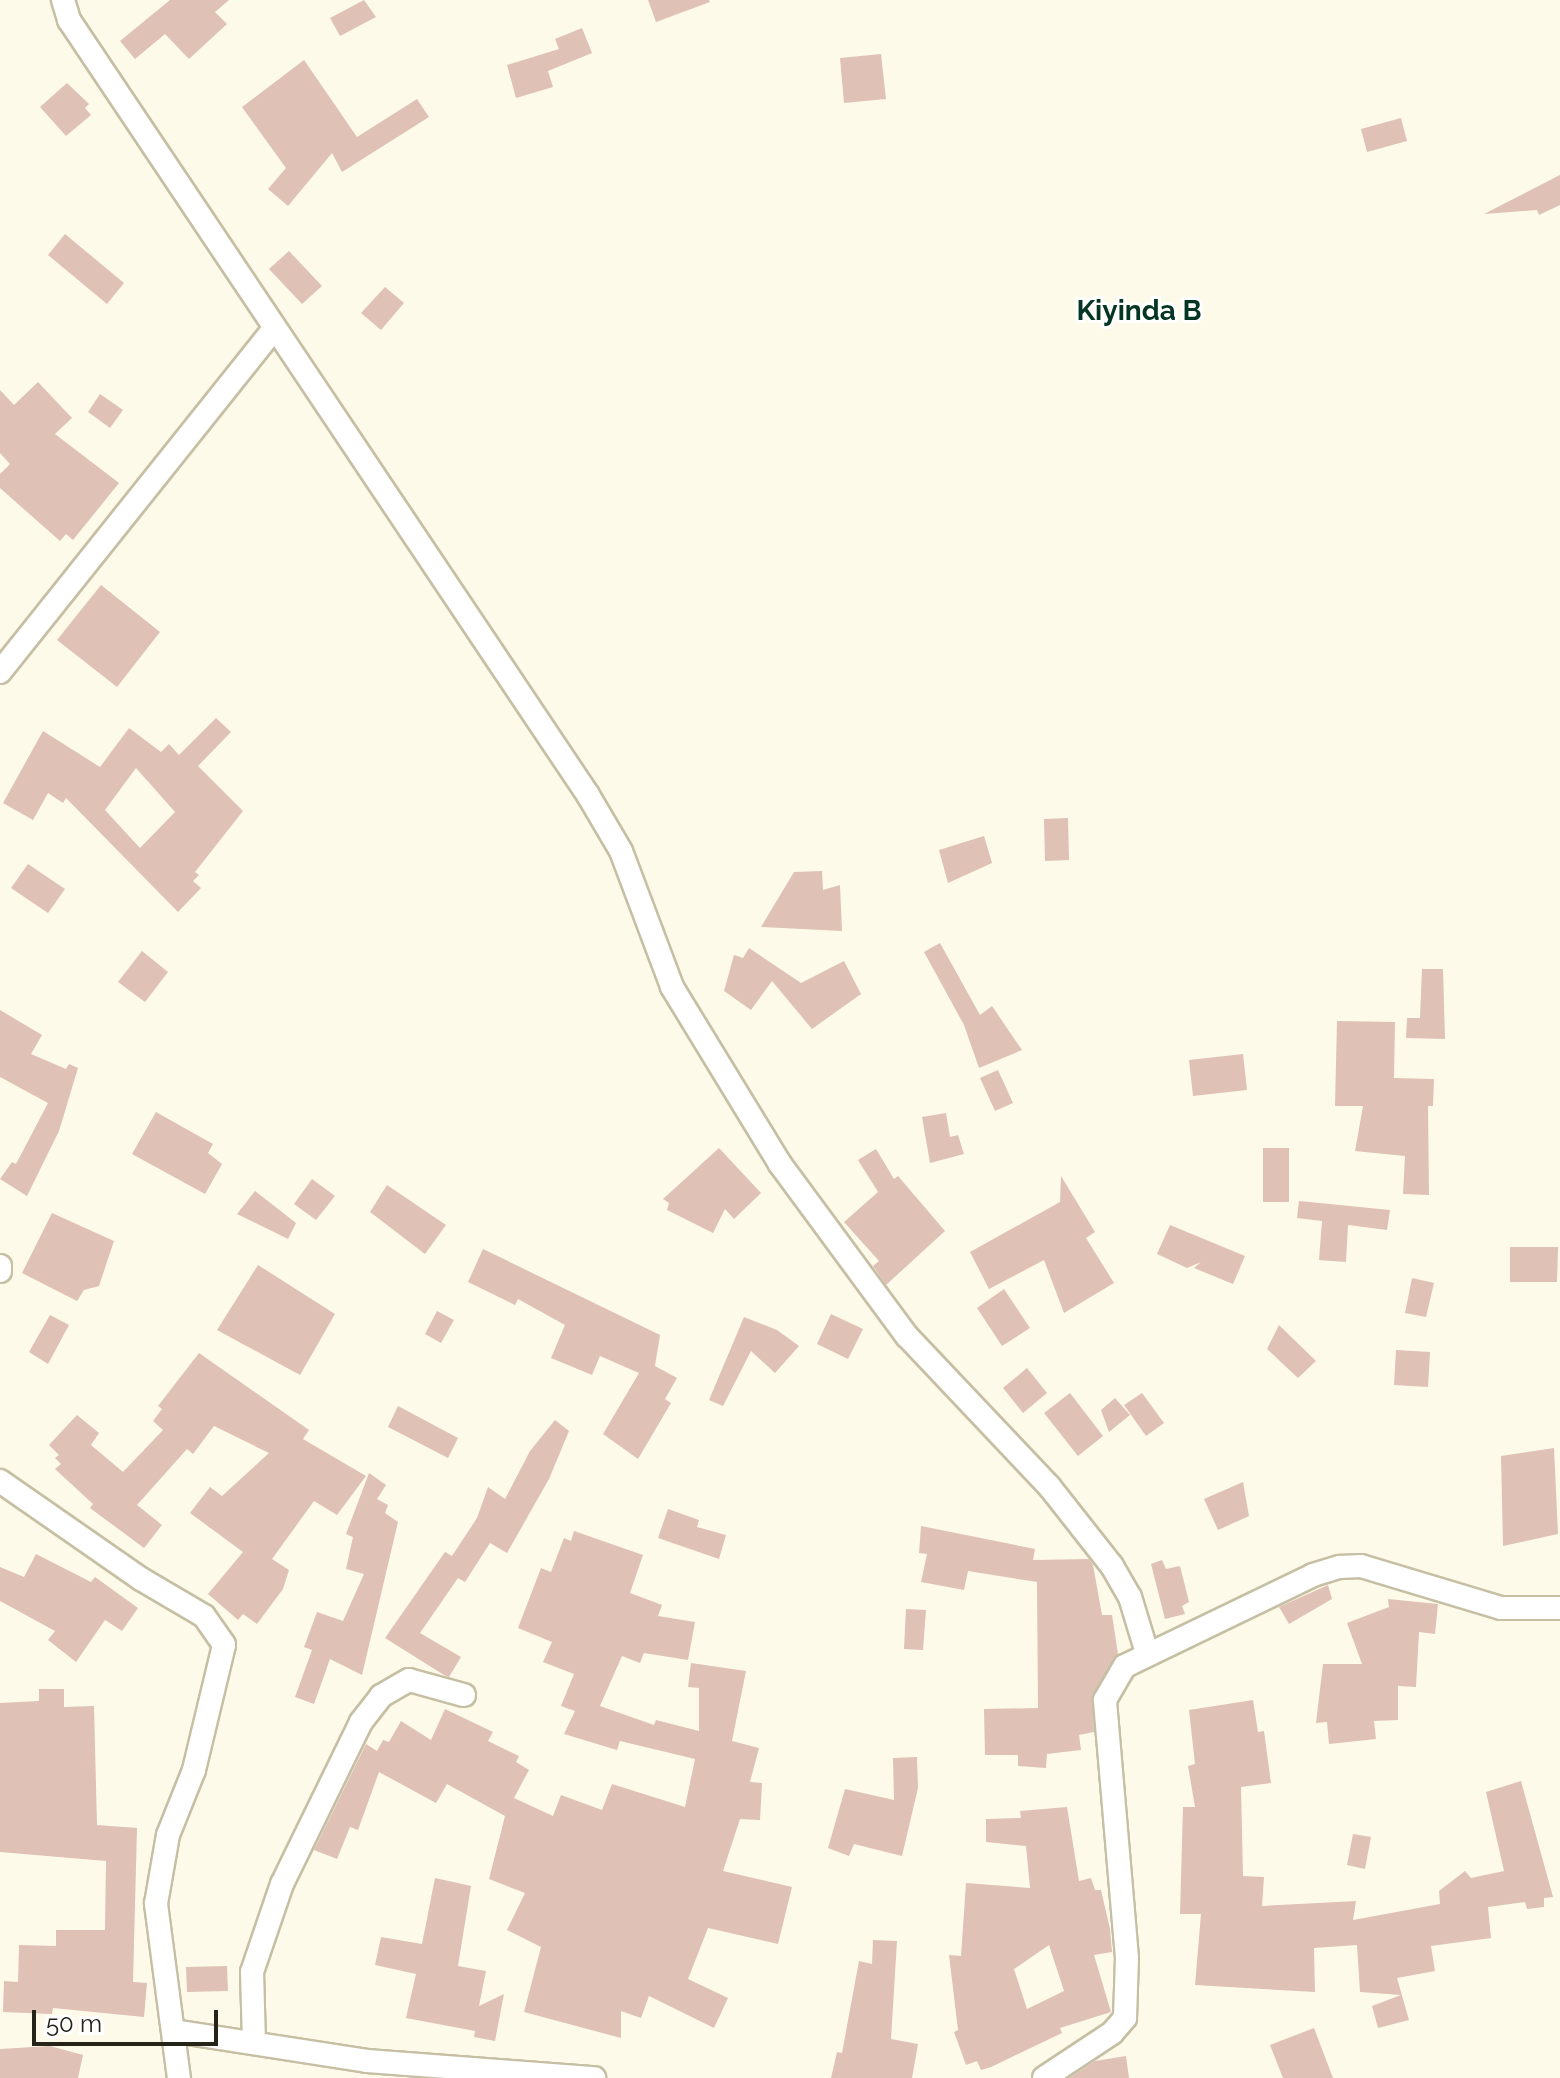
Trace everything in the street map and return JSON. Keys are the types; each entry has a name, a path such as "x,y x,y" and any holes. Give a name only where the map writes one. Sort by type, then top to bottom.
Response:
{"street":[{"path":"63,0 69,20 588,795 621,851 672,987 780,1164 907,1336 1049,1486 1112,1566 1130,1597 1147,1653"},
{"path":"0,672 275,328"},
{"path":"0,1481 141,1579 204,1616 224,1645 194,1770 168,1835 156,1904 179,2078"},
{"path":"1044,2078 1112,2033 1125,2018 1127,1958 1105,1700 1125,1666 1313,1575 1340,1567 1361,1566 1501,1608 1560,1608"},
{"path":"254,2043 252,1972 282,1884 361,1722 381,1696 409,1680 464,1695"},
{"path":"174,2031 367,2061 507,2074 594,2078"}],"building":[{"path":"170,0 229,0 215,12 227,24 189,59 165,34 135,59 120,41"},
{"path":"364,0 376,17 340,36 330,18"},
{"path":"648,0 709,0 710,2 656,22"},
{"path":"582,28 592,53 548,71 553,87 516,98 507,65 559,49 555,39"},
{"path":"881,54 886,99 844,103 840,58"},
{"path":"304,60 357,137 417,99 429,117 342,172 332,153 288,206 268,189 286,168 242,107"},
{"path":"67,83 89,104 85,108 91,115 66,136 40,107"},
{"path":"1401,118 1407,141 1367,152 1361,129"},
{"path":"1560,175 1560,205 1539,215 1537,210 1484,214"},
{"path":"65,234 124,283 107,304 48,255"},
{"path":"289,251 322,286 302,304 269,269"},
{"path":"385,287 404,303 381,330 361,313"},
{"path":"38,382 72,418 55,434 119,483 73,540 66,534 60,541 0,488 0,474 10,464 0,453 0,390 14,405"},
{"path":"100,394 123,410 110,428 88,412"},
{"path":"101,585 160,632 117,687 57,640"},
{"path":"216,718 231,732 198,766 243,811 195,872 199,875 193,881 201,888 178,912 66,798 63,803 48,793 33,820 3,803 43,731 100,767 129,728 161,752 169,744 179,755","holes":["136,768 175,812 140,848 105,810"]},
{"path":"1068,818 1069,860 1045,861 1044,819"},
{"path":"984,836 992,863 948,883 939,850"},
{"path":"28,864 65,889 48,913 11,888"},
{"path":"822,871 823,890 840,885 842,931 761,927 794,872"},
{"path":"940,943 980,1015 992,1006 1022,1050 979,1068 964,1025 924,952"},
{"path":"749,948 801,983 844,961 861,994 812,1029 772,981 751,1010 724,991 734,955 743,958"},
{"path":"142,951 168,972 145,1002 118,982"},
{"path":"1422,969 1443,969 1445,1039 1406,1038 1407,1018 1420,1018"},
{"path":"0,1010 42,1035 31,1054 66,1069 69,1064 78,1068 59,1131 27,1196 0,1179 12,1162 16,1164 48,1103 0,1077"},
{"path":"1337,1021 1395,1022 1394,1078 1434,1079 1433,1106 1428,1106 1429,1195 1403,1194 1405,1156 1355,1151 1363,1106 1335,1106"},
{"path":"1243,1054 1247,1090 1193,1096 1189,1060"},
{"path":"998,1070 1013,1103 995,1111 980,1078"},
{"path":"156,1112 213,1144 208,1153 222,1164 205,1194 132,1154"},
{"path":"946,1113 950,1137 958,1135 964,1154 930,1163 922,1117"},
{"path":"719,1148 761,1193 734,1219 725,1209 713,1233 667,1210 669,1203 663,1199"},
{"path":"1263,1148 1289,1148 1289,1202 1263,1202"},
{"path":"876,1149 894,1179 898,1176 945,1231 886,1285 873,1266 879,1261 844,1222 878,1192 858,1160"},
{"path":"1061,1176 1095,1232 1086,1238 1114,1283 1064,1313 1044,1260 989,1289 970,1252 1060,1202"},
{"path":"312,1179 335,1196 316,1220 294,1204"},
{"path":"387,1185 446,1225 425,1254 370,1212"},
{"path":"255,1191 296,1223 288,1239 237,1214"},
{"path":"1299,1201 1390,1210 1387,1230 1348,1225 1346,1262 1319,1260 1322,1221 1297,1218"},
{"path":"52,1213 114,1241 99,1286 84,1290 77,1301 22,1273"},
{"path":"1170,1225 1245,1256 1233,1284 1194,1268 1201,1262 1187,1268 1157,1254"},
{"path":"1510,1247 1558,1247 1557,1282 1510,1282"},
{"path":"483,1249 660,1335 655,1366 677,1378 665,1399 671,1403 638,1459 603,1434 639,1373 600,1356 592,1375 551,1358 565,1325 518,1299 515,1305 468,1282"},
{"path":"258,1265 335,1314 300,1375 217,1330"},
{"path":"1412,1278 1434,1283 1426,1317 1405,1313"},
{"path":"1004,1289 1030,1328 1002,1346 977,1308"},
{"path":"437,1311 454,1320 441,1343 425,1334"},
{"path":"831,1314 863,1329 848,1359 817,1344"},
{"path":"50,1315 69,1325 48,1364 29,1352"},
{"path":"744,1317 777,1330 799,1346 775,1373 751,1351 723,1406 709,1400"},
{"path":"1279,1325 1316,1361 1298,1378 1267,1349"},
{"path":"1396,1350 1430,1352 1428,1387 1394,1385"},
{"path":"199,1353 309,1430 303,1439 366,1476 337,1515 314,1501 272,1559 289,1570 283,1589 257,1624 243,1614 238,1620 208,1594 243,1552 190,1513 210,1487 222,1496 269,1453 214,1426 193,1454 187,1449 137,1505 162,1525 144,1548 90,1508 93,1504 55,1469 61,1464 55,1458 59,1455 49,1445 77,1415 99,1433 91,1445 123,1472 163,1430 153,1421 162,1409 158,1406"},
{"path":"1027,1368 1047,1393 1023,1413 1003,1388"},
{"path":"1070,1393 1103,1436 1078,1456 1044,1413"},
{"path":"1142,1393 1164,1423 1146,1436 1124,1405"},
{"path":"1115,1398 1130,1415 1109,1432 1101,1410"},
{"path":"398,1406 458,1438 448,1458 388,1427"},
{"path":"555,1420 569,1431 549,1479 507,1553 490,1543 465,1582 458,1578 420,1633 461,1657 449,1677 444,1675 385,1638 445,1552 452,1556 477,1518 488,1487 505,1499 530,1451"},
{"path":"1554,1448 1558,1534 1503,1546 1501,1456"},
{"path":"369,1473 386,1485 377,1499 388,1505 385,1513 398,1522 362,1675 330,1659 314,1704 295,1697 312,1650 304,1647 317,1612 343,1621 364,1574 346,1569 353,1537 346,1534"},
{"path":"1243,1482 1249,1516 1218,1530 1204,1499"},
{"path":"668,1509 699,1520 697,1527 726,1535 719,1559 658,1538"},
{"path":"921,1526 1035,1549 1033,1560 1089,1559 1093,1565 1102,1615 1112,1615 1118,1654 1093,1694 1094,1732 1079,1735 1081,1750 1047,1754 1046,1768 1018,1766 1018,1755 985,1755 984,1709 1038,1708 1037,1582 968,1571 964,1590 921,1582 927,1554 919,1553"},
{"path":"574,1531 643,1555 630,1593 662,1605 658,1616 695,1622 688,1660 644,1653 640,1663 622,1656 600,1706 654,1725 656,1720 699,1731 699,1688 688,1687 691,1663 746,1671 732,1741 759,1748 750,1782 762,1783 760,1820 740,1819 723,1871 792,1887 778,1944 708,1928 688,1979 728,1998 714,2028 649,1996 641,2018 621,2011 621,2038 524,2012 541,1947 507,1930 525,1893 489,1879 505,1816 447,1784 436,1803 379,1772 358,1830 350,1827 337,1859 314,1850 366,1744 377,1751 383,1740 389,1742 401,1721 431,1740 445,1709 493,1732 488,1741 519,1756 516,1762 529,1770 514,1798 553,1816 561,1795 602,1810 612,1784 685,1807 695,1759 620,1741 617,1750 564,1734 575,1711 561,1706 574,1674 543,1662 552,1642 518,1628 541,1568 551,1572 564,1538 571,1541"},
{"path":"36,1554 91,1582 95,1577 138,1608 122,1631 105,1620 76,1662 48,1640 55,1631 0,1601 0,1567 24,1577"},
{"path":"1162,1560 1166,1569 1180,1566 1189,1602 1182,1606 1185,1614 1165,1619 1151,1564"},
{"path":"1328,1585 1332,1599 1289,1624 1279,1607"},
{"path":"1388,1599 1438,1604 1435,1634 1419,1632 1416,1687 1398,1686 1398,1720 1374,1721 1376,1739 1329,1744 1327,1722 1316,1723 1323,1664 1362,1664 1347,1623 1389,1607"},
{"path":"906,1609 926,1610 923,1650 904,1649"},
{"path":"39,1689 64,1689 64,1707 94,1706 97,1825 137,1828 133,1982 147,1983 144,2017 53,2008 52,2014 3,2012 4,1981 18,1982 19,1945 56,1946 56,1930 105,1930 106,1861 0,1852 0,1703 39,1701"},
{"path":"1253,1700 1258,1732 1264,1731 1271,1783 1241,1787 1243,1876 1264,1877 1262,1906 1356,1901 1353,1920 1440,1904 1439,1891 1465,1871 1471,1878 1504,1871 1486,1792 1521,1781 1553,1897 1544,1898 1544,1907 1527,1909 1525,1902 1488,1907 1491,1938 1431,1946 1435,1971 1397,1978 1409,2020 1378,2028 1372,2006 1401,1995 1360,1992 1357,1945 1314,1948 1315,1992 1195,1985 1201,1914 1180,1914 1183,1807 1195,1807 1188,1766 1195,1764 1189,1710"},
{"path":"917,1757 918,1788 902,1856 854,1844 849,1856 828,1848 845,1789 894,1800 893,1758"},
{"path":"1067,1807 1079,1881 1091,1878 1095,1890 1101,1890 1110,1929 1112,1952 1094,1955 1111,2012 1060,2028 1062,2033 981,2070 977,2061 966,2065 954,2032 958,2030 949,1955 961,1956 966,1883 1030,1888 1026,1846 986,1842 986,1819 1021,1818 1020,1811","holes":["1049,1945 1064,1991 1027,2009 1014,1969"]},
{"path":"1353,1834 1371,1837 1365,1869 1347,1865"},
{"path":"435,1878 471,1886 458,1966 486,1971 479,2006 504,1994 495,2041 474,2037 475,2031 406,2018 416,1974 375,1965 381,1937 422,1944"},
{"path":"873,1940 897,1941 891,2039 918,2044 912,2078 831,2078 837,2052 842,2053 859,1961 872,1964"},
{"path":"227,1966 228,1991 187,1992 186,1967"},
{"path":"1314,2028 1333,2078 1283,2078 1270,2045"},
{"path":"50,2046 83,2055 78,2078 0,2078 0,2049"},
{"path":"1126,2056 1129,2078 1069,2078 1095,2061"}],"district":[{"name":"Kiyinda B","path":"1139,311"}]}
